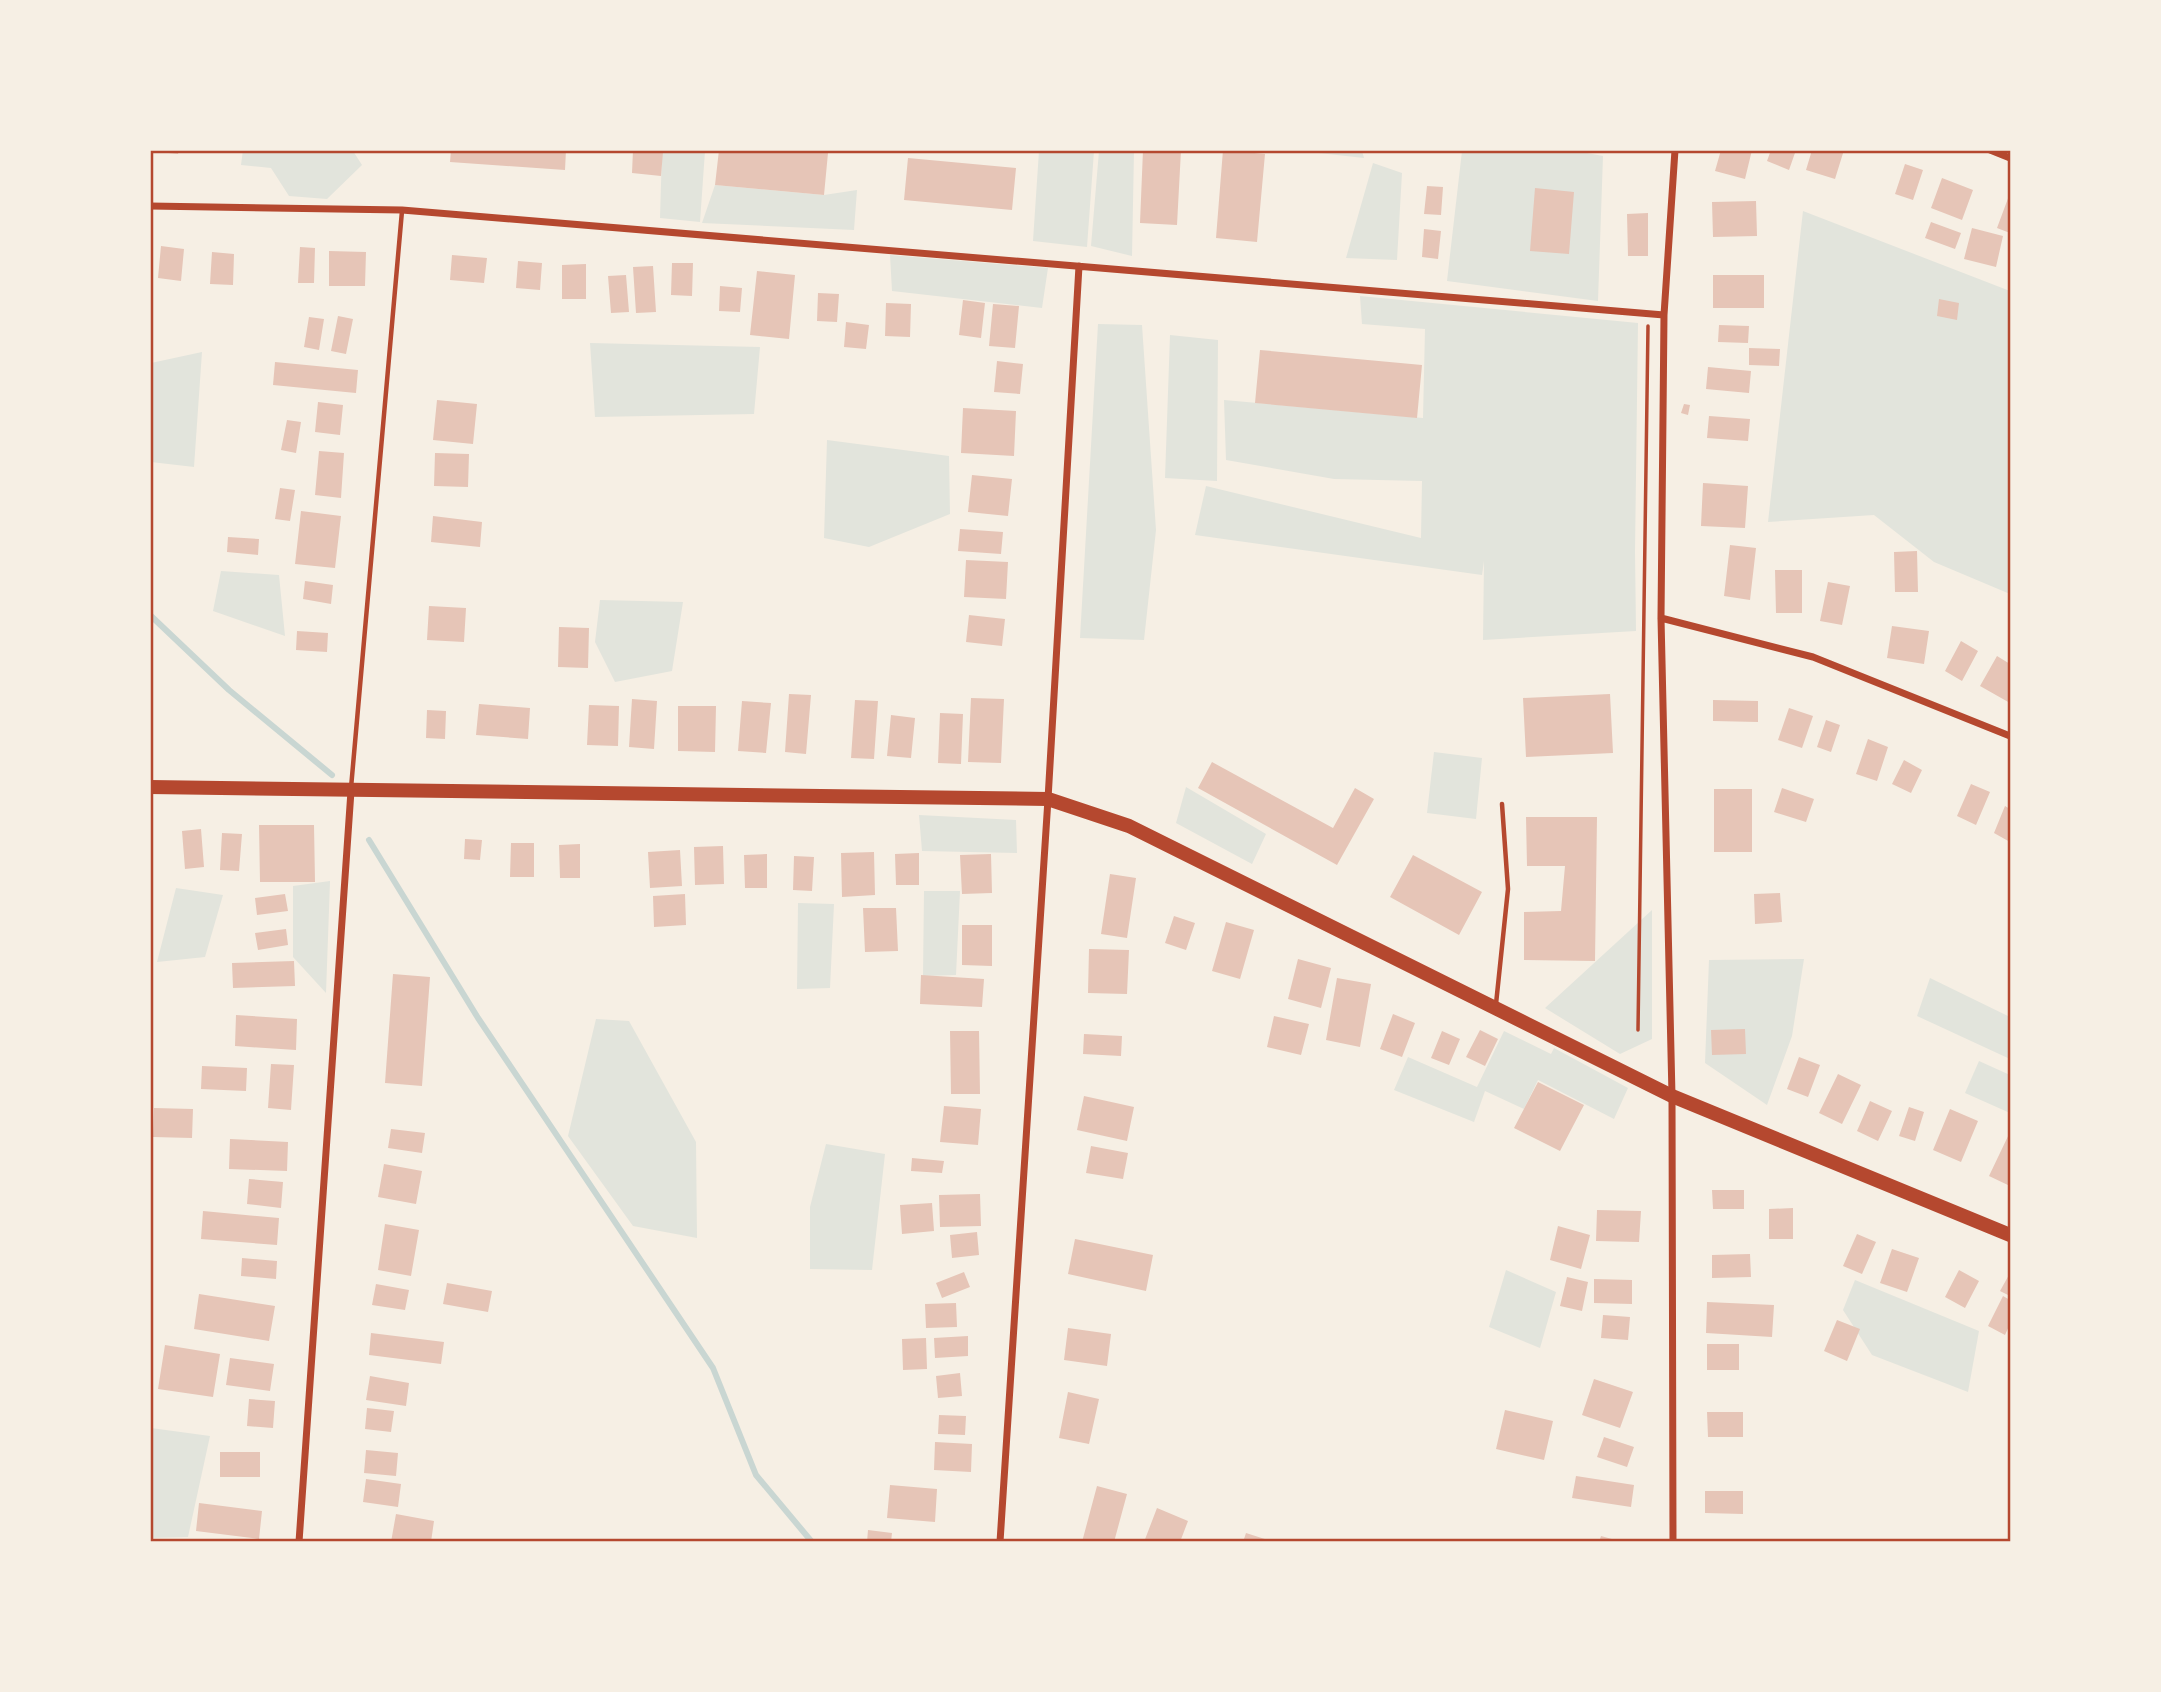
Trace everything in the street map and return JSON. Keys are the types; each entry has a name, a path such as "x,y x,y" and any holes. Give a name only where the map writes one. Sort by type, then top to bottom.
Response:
{"main road":[{"path":"150,787 1048,799 1129,826 1672,1096 2011,1235"}],"street":[{"path":"1672,1542 1672,1096 1661,618 1664,315 1675,150"},
{"path":"1990,150 2011,158"},
{"path":"150,206 402,210 1664,315"},
{"path":"1000,1542 1079,266"},
{"path":"1661,618 1814,657 2011,736"},
{"path":"299,1542 351,791"}],"lane":[{"path":"351,791 402,210"},
{"path":"1496,1008 1508,889 1502,804"}],"path":[{"path":"1637,1030 1648,314"}],"shaded area":[{"path":"243,150 353,151 362,165 327,199 289,196 271,168 241,165"},
{"path":"1571,150 1603,156 1598,301 1447,281 1462,151"},
{"path":"662,151 705,151 700,222 660,218"},
{"path":"1039,151 1094,151 1087,247 1033,241"},
{"path":"1099,151 1134,151 1132,256 1091,246"},
{"path":"1301,151 1362,151 1364,158"},
{"path":"1373,163 1402,173 1397,260 1346,258"},
{"path":"715,185 824,195 857,190 854,230 702,223"},
{"path":"1803,211 2010,291 2010,594 1934,562 1874,515 1768,522"},
{"path":"890,255 1048,268 1042,308 892,291"},
{"path":"1360,296 1638,323 1636,631 1483,640 1484,561 1482,575 1195,535 1206,486 1421,538 1422,481 1334,479 1226,460 1224,400 1423,418 1425,329 1362,324"},
{"path":"1098,324 1142,325 1156,530 1144,640 1080,638"},
{"path":"1170,335 1218,340 1217,481 1165,478"},
{"path":"590,343 760,347 754,414 595,417"},
{"path":"202,352 194,467 151,462 151,363"},
{"path":"827,440 949,456 950,514 869,547 824,538"},
{"path":"221,571 279,575 285,636 213,611"},
{"path":"600,600 683,602 672,671 615,682 595,642"},
{"path":"1434,752 1482,758 1476,819 1427,813"},
{"path":"1186,787 1266,834 1252,864 1176,823"},
{"path":"919,815 1016,820 1017,853 922,851"},
{"path":"330,881 326,993 293,957 293,886"},
{"path":"176,888 223,895 205,957 157,962"},
{"path":"924,891 960,891 956,975 923,976"},
{"path":"798,903 834,904 830,988 797,989"},
{"path":"1652,910 1652,1039 1620,1054 1545,1008"},
{"path":"1804,959 1792,1036 1767,1105 1705,1063 1709,960"},
{"path":"1930,978 2010,1017 2010,1059 1917,1016"},
{"path":"596,1019 629,1021 696,1142 697,1238 633,1226 568,1136"},
{"path":"1504,1031 1551,1054 1554,1048 1628,1088 1614,1119 1538,1080 1524,1109 1485,1091 1474,1122 1394,1090 1408,1057 1477,1087"},
{"path":"1979,1061 2010,1075 2010,1113 1965,1093"},
{"path":"826,1144 885,1154 872,1270 810,1269 810,1207"},
{"path":"1506,1270 1556,1292 1540,1348 1489,1327"},
{"path":"1855,1280 1979,1331 1968,1392 1872,1355 1843,1310"},
{"path":"151,1428 210,1436 188,1537 151,1538"}],"building":[{"path":"159,150 179,150 178,154"},
{"path":"451,150 566,150 565,170 450,162"},
{"path":"633,150 663,152 661,176 632,173"},
{"path":"719,150 798,150 828,153 824,195 715,185"},
{"path":"1143,150 1181,150 1177,225 1140,223"},
{"path":"1223,150 1265,154 1257,242 1216,238"},
{"path":"1721,150 1752,150 1745,179 1715,171"},
{"path":"1771,150 1796,150 1789,170 1767,161"},
{"path":"1812,150 1844,150 1835,179 1806,170"},
{"path":"908,158 1016,168 1012,210 904,200"},
{"path":"1905,164 1923,170 1913,200 1895,194"},
{"path":"1942,178 1973,190 1962,220 1931,208"},
{"path":"1427,186 1443,187 1441,215 1424,214"},
{"path":"1535,188 1574,192 1569,254 1530,251"},
{"path":"2010,193 2010,233 1997,228"},
{"path":"1756,201 1757,236 1713,237 1712,202"},
{"path":"1648,213 1648,256 1628,256 1627,214"},
{"path":"1931,222 1961,233 1955,249 1925,238"},
{"path":"1972,228 2003,236 1996,267 1964,259"},
{"path":"1424,229 1441,231 1438,259 1422,257"},
{"path":"161,246 184,249 181,281 158,278"},
{"path":"300,247 315,248 314,283 298,283"},
{"path":"329,251 366,252 365,286 329,286"},
{"path":"212,252 234,254 233,285 210,284"},
{"path":"452,255 487,258 484,283 450,280"},
{"path":"518,261 542,263 540,290 516,288"},
{"path":"672,263 693,263 692,296 671,295"},
{"path":"586,264 586,299 562,299 562,265"},
{"path":"653,266 656,312 636,313 633,267"},
{"path":"757,271 795,275 789,339 750,335"},
{"path":"626,275 629,312 611,313 608,276"},
{"path":"1713,275 1764,275 1764,308 1713,308"},
{"path":"720,286 742,288 740,312 719,311"},
{"path":"818,293 839,294 837,322 817,321"},
{"path":"1939,299 1959,303 1957,320 1937,316"},
{"path":"963,300 985,303 981,338 959,335"},
{"path":"886,303 911,304 910,337 885,336"},
{"path":"993,304 1019,306 1015,348 989,346"},
{"path":"338,316 353,319 346,354 331,351"},
{"path":"309,317 324,319 319,350 304,347"},
{"path":"846,322 869,325 866,349 844,347"},
{"path":"1719,325 1749,326 1748,343 1718,342"},
{"path":"1749,348 1780,349 1779,366 1749,365"},
{"path":"1260,350 1422,365 1417,418 1255,403"},
{"path":"997,361 1023,364 1020,394 994,392"},
{"path":"275,362 358,370 356,393 273,385"},
{"path":"1708,367 1751,371 1749,393 1706,389"},
{"path":"437,400 477,404 473,444 433,440"},
{"path":"318,402 343,405 340,435 315,432"},
{"path":"1684,404 1690,405 1688,415 1681,413"},
{"path":"963,408 1016,411 1014,456 961,453"},
{"path":"1709,416 1750,419 1748,441 1707,438"},
{"path":"287,420 301,422 296,453 281,450"},
{"path":"319,451 344,453 341,498 315,495"},
{"path":"435,453 469,454 468,487 434,486"},
{"path":"972,475 1012,479 1008,516 968,512"},
{"path":"1703,483 1748,486 1745,528 1701,526"},
{"path":"280,488 295,490 290,521 275,519"},
{"path":"301,511 341,516 335,568 295,564"},
{"path":"433,516 482,522 480,547 431,542"},
{"path":"960,529 1003,532 1001,554 958,551"},
{"path":"228,537 259,539 258,555 227,552"},
{"path":"1730,545 1756,548 1750,600 1724,596"},
{"path":"1917,551 1918,592 1895,592 1894,552"},
{"path":"966,560 1008,562 1006,599 964,597"},
{"path":"1775,570 1802,570 1802,613 1776,613"},
{"path":"305,581 333,585 331,604 303,599"},
{"path":"1828,582 1850,586 1842,625 1820,621"},
{"path":"429,606 466,608 464,642 427,640"},
{"path":"969,615 1005,619 1002,646 966,642"},
{"path":"1892,626 1929,631 1924,664 1887,658"},
{"path":"559,627 589,628 588,668 558,667"},
{"path":"297,631 328,633 327,652 296,650"},
{"path":"1961,641 1978,651 1962,681 1945,671"},
{"path":"1997,656 2010,664 2010,703 1980,686"},
{"path":"789,694 811,695 806,754 785,752"},
{"path":"1610,694 1613,753 1526,757 1523,698"},
{"path":"971,698 1004,699 1001,763 968,762"},
{"path":"632,699 657,701 654,749 629,747"},
{"path":"855,700 878,701 874,759 851,758"},
{"path":"1713,700 1758,701 1758,722 1713,721"},
{"path":"742,701 771,703 766,753 738,751"},
{"path":"479,704 530,708 528,739 476,735"},
{"path":"589,705 619,706 618,746 587,745"},
{"path":"678,706 716,706 715,752 678,751"},
{"path":"1789,708 1813,716 1802,748 1778,740"},
{"path":"427,710 446,711 445,739 426,738"},
{"path":"940,713 963,714 961,764 938,763"},
{"path":"891,715 915,718 911,758 887,756"},
{"path":"1826,720 1840,725 1831,752 1817,747"},
{"path":"1868,739 1888,747 1877,781 1856,774"},
{"path":"1904,760 1922,770 1911,793 1892,784"},
{"path":"1212,762 1333,828 1355,788 1374,799 1337,865 1198,788"},
{"path":"1971,784 1990,792 1976,825 1957,816"},
{"path":"1782,788 1814,799 1806,822 1774,812"},
{"path":"1714,789 1752,789 1752,852 1714,852"},
{"path":"2005,806 2010,809 2010,842 1994,833"},
{"path":"1526,817 1597,817 1595,961 1524,960 1524,912 1561,911 1565,866 1527,866"},
{"path":"259,825 314,825 315,882 260,882"},
{"path":"201,829 204,867 185,869 182,831"},
{"path":"222,833 242,834 239,871 220,870"},
{"path":"465,839 482,840 480,860 464,859"},
{"path":"511,843 534,843 534,877 510,877"},
{"path":"580,844 580,878 560,878 559,845"},
{"path":"723,846 724,884 695,885 694,847"},
{"path":"680,850 682,886 650,888 648,852"},
{"path":"874,852 875,895 842,897 841,853"},
{"path":"919,853 919,885 896,885 895,854"},
{"path":"767,854 767,888 745,888 744,855"},
{"path":"991,854 992,893 962,894 960,855"},
{"path":"1413,855 1482,892 1459,935 1390,897"},
{"path":"794,856 814,857 812,891 793,890"},
{"path":"1110,874 1136,878 1127,938 1101,934"},
{"path":"1780,893 1782,922 1755,924 1754,894"},
{"path":"285,894 288,911 257,915 255,898"},
{"path":"685,894 686,925 654,927 653,896"},
{"path":"863,908 896,908 898,951 865,952"},
{"path":"1174,916 1195,923 1186,950 1165,943"},
{"path":"1226,922 1254,930 1240,979 1212,971"},
{"path":"962,925 992,925 992,966 962,965"},
{"path":"286,929 288,945 258,950 255,933"},
{"path":"1089,949 1129,950 1127,994 1088,993"},
{"path":"1298,959 1331,968 1321,1008 1288,999"},
{"path":"294,961 295,986 233,988 232,963"},
{"path":"393,974 430,977 422,1086 385,1083"},
{"path":"921,975 984,979 982,1007 920,1004"},
{"path":"1337,978 1371,984 1360,1047 1326,1040"},
{"path":"1393,1014 1415,1023 1402,1057 1380,1049"},
{"path":"236,1015 297,1019 296,1050 235,1046"},
{"path":"1274,1016 1309,1024 1301,1055 1267,1047"},
{"path":"1745,1029 1746,1054 1712,1055 1711,1030"},
{"path":"1480,1030 1498,1039 1485,1066 1466,1057"},
{"path":"950,1031 979,1031 980,1094 951,1094"},
{"path":"1442,1031 1460,1039 1449,1065 1431,1058"},
{"path":"1084,1034 1122,1036 1121,1056 1083,1054"},
{"path":"1799,1057 1820,1065 1808,1097 1787,1089"},
{"path":"271,1064 294,1065 291,1110 268,1108"},
{"path":"202,1066 247,1068 246,1091 201,1089"},
{"path":"1838,1074 1861,1085 1842,1124 1819,1113"},
{"path":"1538,1082 1584,1105 1560,1151 1514,1128"},
{"path":"1084,1096 1134,1107 1127,1141 1077,1130"},
{"path":"1870,1101 1892,1111 1878,1141 1857,1131"},
{"path":"944,1106 981,1109 978,1145 940,1142"},
{"path":"1909,1107 1924,1112 1915,1141 1899,1136"},
{"path":"154,1108 193,1109 192,1138 153,1137"},
{"path":"1950,1109 1978,1121 1961,1162 1933,1150"},
{"path":"391,1129 425,1133 422,1153 388,1148"},
{"path":"2010,1132 2010,1186 1989,1176"},
{"path":"230,1139 288,1142 287,1171 229,1169"},
{"path":"1091,1146 1128,1153 1123,1179 1086,1173"},
{"path":"912,1158 944,1161 942,1173 911,1171"},
{"path":"384,1164 422,1171 416,1204 378,1197"},
{"path":"249,1179 283,1182 281,1208 247,1204"},
{"path":"1712,1190 1744,1190 1744,1209 1713,1209"},
{"path":"980,1194 981,1226 940,1227 939,1195"},
{"path":"932,1203 934,1231 902,1234 900,1205"},
{"path":"1793,1208 1793,1239 1769,1239 1769,1209"},
{"path":"1597,1210 1641,1211 1639,1242 1596,1241"},
{"path":"203,1211 279,1218 277,1245 201,1239"},
{"path":"385,1224 419,1230 411,1276 378,1270"},
{"path":"1558,1226 1590,1235 1581,1269 1550,1260"},
{"path":"977,1232 979,1255 952,1258 950,1235"},
{"path":"1857,1234 1876,1242 1862,1274 1843,1266"},
{"path":"1075,1239 1153,1255 1146,1291 1068,1274"},
{"path":"1892,1249 1919,1258 1907,1292 1880,1283"},
{"path":"1750,1254 1751,1277 1712,1278 1712,1255"},
{"path":"242,1258 277,1261 276,1279 241,1276"},
{"path":"1959,1270 1979,1281 1965,1308 1945,1297"},
{"path":"964,1272 970,1287 942,1298 936,1283"},
{"path":"2010,1273 2010,1296 2000,1291"},
{"path":"1567,1277 1588,1282 1582,1311 1560,1306"},
{"path":"1594,1279 1632,1280 1632,1304 1594,1303"},
{"path":"447,1283 492,1291 488,1312 443,1304"},
{"path":"376,1284 409,1290 405,1310 372,1305"},
{"path":"199,1294 275,1306 269,1341 194,1329"},
{"path":"2003,1296 2010,1300 2010,1324 2005,1335 1988,1326"},
{"path":"1707,1302 1774,1305 1772,1337 1706,1333"},
{"path":"956,1303 957,1327 926,1328 925,1304"},
{"path":"1603,1315 1630,1317 1628,1340 1601,1338"},
{"path":"1837,1320 1860,1329 1847,1361 1824,1351"},
{"path":"1068,1328 1111,1334 1107,1366 1064,1360"},
{"path":"371,1333 444,1342 441,1364 369,1355"},
{"path":"968,1336 968,1356 935,1358 934,1338"},
{"path":"926,1338 927,1369 903,1370 902,1339"},
{"path":"1707,1344 1739,1344 1739,1370 1707,1370"},
{"path":"165,1345 220,1354 213,1397 158,1389"},
{"path":"230,1358 274,1364 270,1391 226,1385"},
{"path":"960,1373 962,1396 938,1398 936,1376"},
{"path":"370,1376 409,1383 406,1406 366,1400"},
{"path":"1594,1379 1633,1392 1620,1428 1582,1415"},
{"path":"1068,1392 1099,1399 1089,1444 1059,1438"},
{"path":"249,1399 275,1401 273,1428 247,1426"},
{"path":"367,1408 394,1411 391,1432 365,1429"},
{"path":"1505,1410 1553,1421 1544,1460 1496,1449"},
{"path":"1707,1412 1743,1412 1743,1437 1708,1437"},
{"path":"939,1415 966,1416 965,1435 938,1434"},
{"path":"1604,1437 1634,1447 1627,1467 1597,1457"},
{"path":"935,1442 972,1444 971,1472 934,1470"},
{"path":"366,1450 398,1453 396,1476 364,1473"},
{"path":"220,1452 260,1452 260,1477 220,1477"},
{"path":"1576,1476 1634,1485 1631,1507 1572,1498"},
{"path":"366,1479 401,1484 398,1507 363,1502"},
{"path":"890,1485 937,1489 935,1522 887,1518"},
{"path":"1097,1486 1127,1494 1114,1542 1082,1542"},
{"path":"1705,1491 1743,1491 1743,1514 1705,1513"},
{"path":"199,1503 262,1511 259,1539 196,1531"},
{"path":"1157,1508 1188,1521 1180,1542 1144,1542"},
{"path":"396,1514 434,1521 431,1542 391,1542"},
{"path":"868,1530 892,1533 891,1542 867,1542"},
{"path":"1246,1533 1271,1541 1243,1542"},
{"path":"1601,1536 1619,1541 1619,1542 1599,1542"}],"waterway":[{"path":"150,615 229,690 332,775"},
{"path":"369,840 478,1018 713,1368 756,1475 812,1542"}]}
